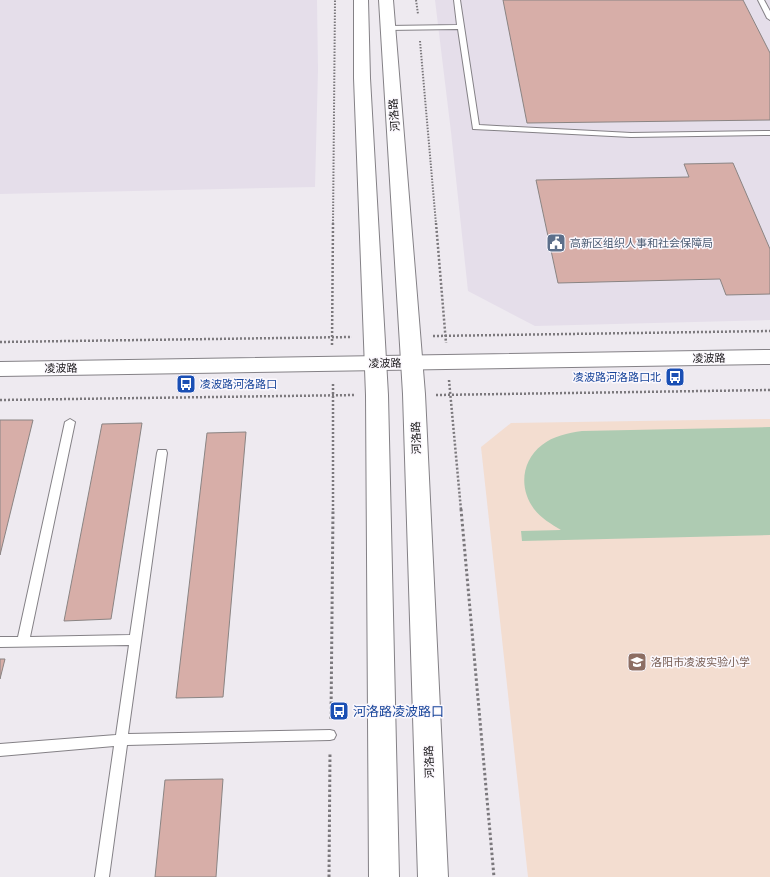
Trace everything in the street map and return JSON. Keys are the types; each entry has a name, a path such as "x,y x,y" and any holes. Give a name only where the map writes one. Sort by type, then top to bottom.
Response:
{"main road":[{"path":"362,0 362,78 376,369 384,877"},
{"name":"河洛路","path":"386,0 412,369 433,877"},
{"name":"凌波路","path":"0,379 448,368 770,357"},
{"name":"凌波路","path":"448,368 770,370"},
{"name":"凌波路","path":"0,369 332,370"}],"lane":[{"path":"457,0 476,127 631,135 770,133"},
{"path":"761,0 770,18"},
{"path":"388,28 461,27"},
{"path":"22,642 70,422"},
{"path":"102,877 162,453"},
{"path":"0,642 136,640"},
{"path":"0,750 121,740 330,735"}],"path":[{"path":"329,877 334,395 332,370 335,0"},
{"path":"416,0 494,877"}],"shaded area":[{"path":"0,0 317,0 318,70 315,187 0,194"},
{"path":"435,0 770,0 770,320 535,326 468,291"},
{"name":"洛阳市凌波实验小学","path":"770,419 770,877 528,877 481,447 511,423"}],"green space":[{"path":"770,427 770,535 522,541 521,531 561,530 543,518 534,509 529,501 524,484 526,467 530,459 542,445 551,439 582,431"}],"building":[{"path":"503,0 743,0 770,53 770,120 527,123"},
{"path":"733,163 770,249 770,294 726,295 720,279 558,283 536,180 689,177 684,164"},
{"path":"0,420 33,420 0,555"},
{"path":"142,423 111,619 64,621 102,424"},
{"path":"246,432 223,697 176,698 207,433"},
{"path":"0,659 5,659 0,679"},
{"path":"223,779 216,877 155,877 165,780"}],"place":[{"name":"高新区组织人事和社会保障局","path":"556,243"},
{"name":"凌波路河洛路口北","path":"675,377"},
{"name":"凌波路河洛路口","path":"186,384"},
{"name":"洛阳市凌波实验小学","path":"637,662"},
{"name":"河洛路凌波路口","path":"339,711"}]}
